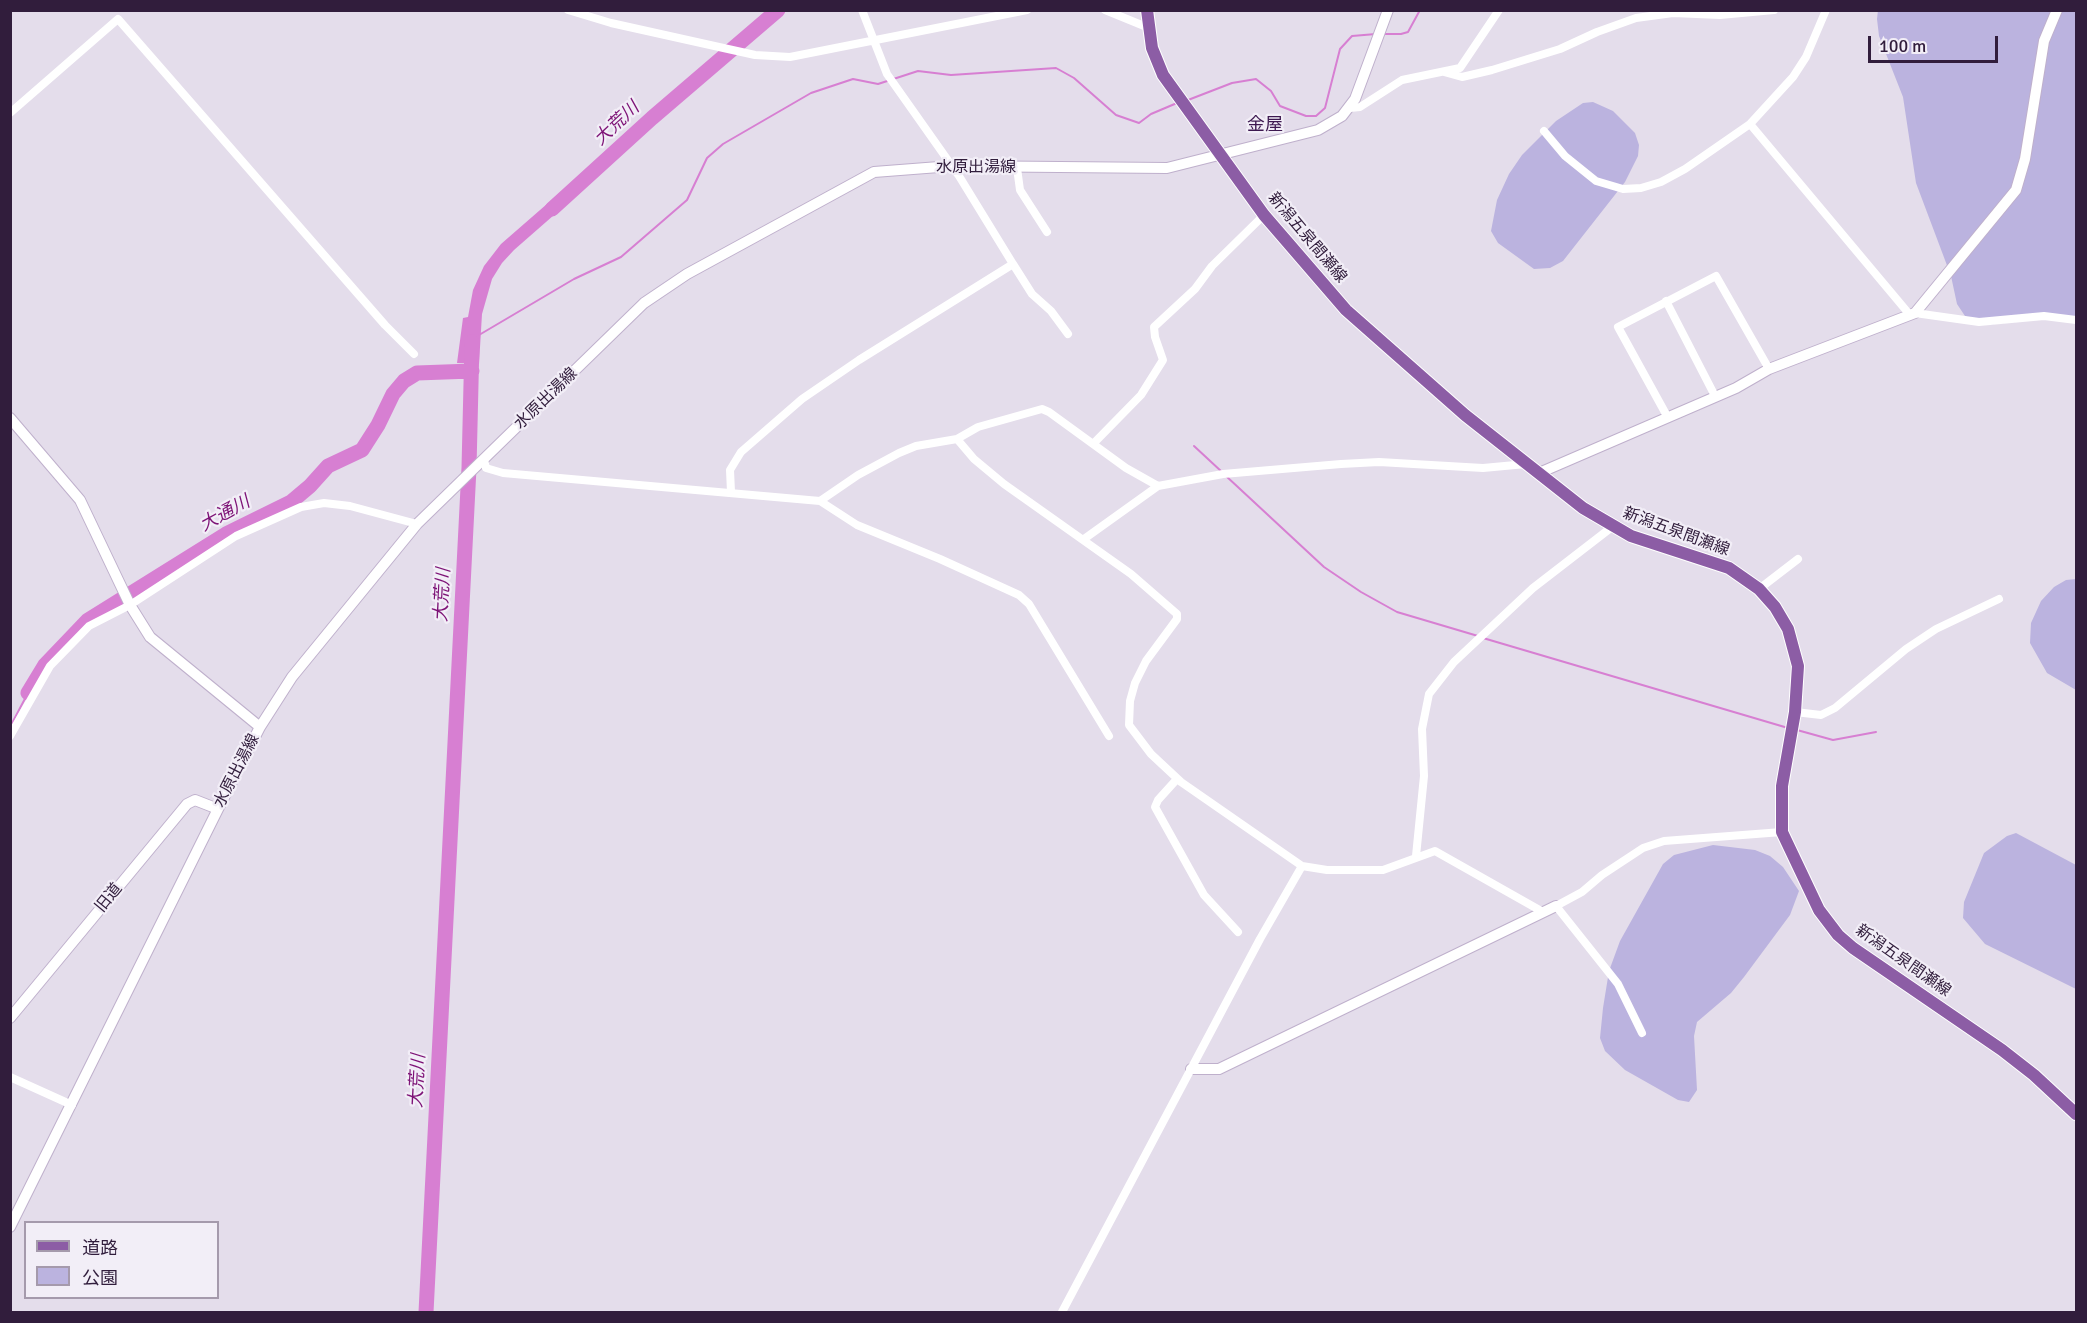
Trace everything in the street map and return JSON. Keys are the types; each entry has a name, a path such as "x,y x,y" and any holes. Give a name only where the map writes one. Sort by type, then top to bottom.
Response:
{"main road":[{"name":"新潟五泉間瀬線","path":"1147,10 1156,62 1180,99 1264,215 1347,310 1403,363 1526,464 1612,526 1631,536 1729,568 1759,589 1775,607 1788,629 1798,666 1795,712 1782,786 1782,832 1806,885 1838,935 1853,948 2002,1050 2034,1075 2076,1114"},
{"name":"水原出湯線","path":"10,1227 260,727 292,677 417,524 645,303 674,283 874,172 952,166 1167,168 1318,130 1342,116 1350,108 1361,89 1388,10"},
{"path":"1539,473 1736,388 1769,369 1913,314 2016,189 2025,159 2043,48 2057,10"},
{"path":"10,418 80,500 129,603 150,638 260,727"},
{"name":"旧道","path":"10,1018 187,804 195,800 218,809"},
{"path":"1191,1069 1203,1071 1219,1069 1556,906"}],"street":[{"path":"568,10 611,23 714,44 755,55 790,57 1027,10"},
{"path":"862,10 876,39 888,76 952,166 1032,294 1051,311 1068,334"},
{"path":"1105,10 1149,28"},
{"path":"1350,108 1360,107 1402,80 1460,68 1499,10"},
{"path":"1444,72 1462,77 1492,70 1560,49 1597,32 1653,15 1694,12 1720,15 1774,10"},
{"path":"1544,131 1565,156 1596,181 1623,189 1641,188 1661,182 1712,152 1750,124 1792,78 1806,57 1826,10"},
{"path":"10,113 118,19 385,325 414,354"},
{"path":"1750,124 1913,314 1978,321 2044,316 2076,320"},
{"path":"1017,168 1020,190 1047,232"},
{"path":"1094,444 1141,395 1163,360 1154,327 1195,289 1212,266 1264,215"},
{"path":"731,492 730,470 741,452 802,399 858,360 1013,264"},
{"path":"1667,416 1618,327 1716,276 1769,369"},
{"path":"1666,301 1715,396"},
{"path":"820,501 858,475 916,446 957,439 978,427 1042,410 1049,412 1126,468 1158,486"},
{"path":"957,439 974,459 1004,484 1084,539 1177,614 1177,619 1146,661 1135,683 1130,700 1129,725 1141,744 1178,778 1302,866 1327,870 1383,870 1435,850 1543,912"},
{"path":"481,463 486,468 503,474 820,501 857,525 940,559 1018,595 1029,604 1109,736"},
{"path":"1084,539 1158,486 1225,474 1369,463 1483,468 1526,464"},
{"path":"10,736 45,675 69,644 89,626 225,542 301,507 336,503 417,524"},
{"path":"1416,856 1424,776 1422,729 1426,703 1437,681 1533,588 1612,526"},
{"path":"1759,589 1798,559"},
{"path":"1795,712 1821,715 1835,708 1906,649 1936,629 1999,599"},
{"path":"1178,778 1158,800 1155,807 1204,895 1238,932"},
{"path":"1642,1033 1618,984 1556,906 1582,892 1602,875 1643,848 1664,841 1782,832"},
{"path":"1062,1312 1302,866"},
{"path":"10,1077 72,1105"}],"green space":[{"path":"1878,10 2076,11 2076,316 1985,325 1965,316 1957,304 1951,276 1916,183 1903,97 1879,36"},
{"path":"1593,102 1613,111 1635,133 1639,145 1638,156 1625,182 1563,261 1550,268 1534,269 1498,243 1491,231 1497,200 1509,174 1522,155 1556,121 1583,103"},
{"path":"2076,579 2076,690 2047,673 2030,643 2031,623 2041,601 2054,587 2066,580"},
{"path":"2016,833 2076,865 2076,989 1985,944 1963,918 1964,902 1984,853 2007,836"},
{"path":"1713,845 1755,850 1770,856 1783,867 1799,891 1790,915 1744,977 1731,993 1697,1022 1694,1036 1697,1090 1689,1102 1678,1100 1625,1070 1605,1051 1600,1038 1609,971 1620,941 1663,864 1674,855"}],"shaded area":[{"path":"563,190 570,201 514,250 492,279 482,314 479,364 457,363 463,318 468,317 473,290 484,266 501,244"}],"waterway":[{"name":"大荒川","path":"552,209 652,118 778,10"},
{"path":"1382,34 1408,32 1420,10"},
{"path":"1188,100 1232,83 1256,79 1271,91 1280,106 1306,116 1316,116 1325,108 1340,49 1352,36 1376,34"},
{"path":"479,335 574,279 621,257 687,200 707,158 723,144 811,93 853,79 878,84 918,71 951,75 1056,68 1074,78 1116,115 1139,123 1151,114 1177,103"},
{"name":"大荒川","path":"426,1312 469,468 472,342"},
{"name":"大通川","path":"28,693 45,665 88,620 226,534 291,502 328,466 362,450 378,425 393,394 404,381 417,373 472,371"},
{"path":"1194,446 1222,472"},
{"path":"1226,476 1324,567 1361,592 1397,612 1478,636"},
{"path":"1483,638 1788,728"},
{"name":"大通川","path":"10,727 28,693"},
{"path":"1797,730 1833,740 1876,732"}],"district":[{"name":"金屋","path":"1265,125"}]}
